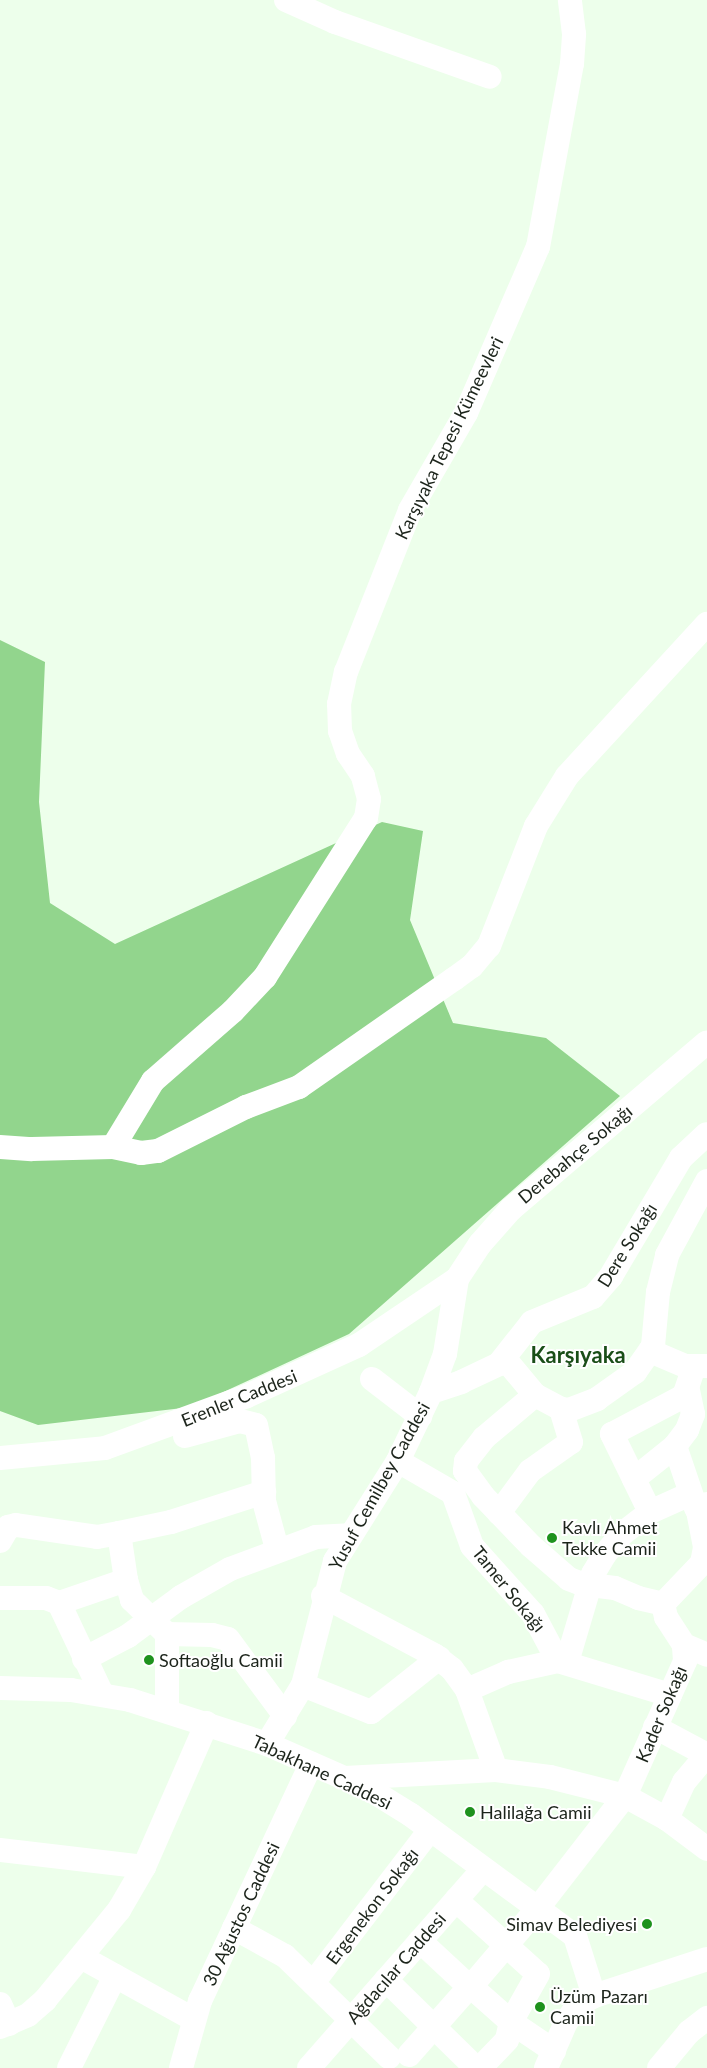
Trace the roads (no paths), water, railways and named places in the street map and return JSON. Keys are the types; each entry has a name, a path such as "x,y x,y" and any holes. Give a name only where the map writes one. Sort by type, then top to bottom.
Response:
{"street":[{"path":"286,0 335,22 490,77"},
{"name":"Karşıyaka Tepesi Kümeevleri","path":"113,1147 152,1081 233,1011 265,977 366,818 369,799 362,776 348,754 340,731 339,704 346,672 410,510 466,413 538,247 572,64 574,34 570,0"},
{"path":"0,1147 32,1149 113,1147 140,1153 158,1151 246,1107 300,1088 472,966 489,946 516,871 550,800 584,755 707,624"},
{"name":"Derebahçe Sokağı","path":"457,1279 480,1244 511,1208 707,1042"},
{"name":"Dere Sokağı","path":"505,1359 519,1335 532,1322 551,1312 587,1301 602,1290 681,1158 707,1134"},
{"path":"431,1392 461,1382 505,1359 535,1395 561,1409 569,1410 597,1399 635,1372 650,1351 656,1334 658,1292 668,1255 707,1181"},
{"name":"Yusuf Cemilbey Caddesi","path":"267,1744 302,1685 324,1596 335,1561 349,1535 398,1460 431,1392 444,1354 457,1279"},
{"name":"Erenler Caddesi","path":"0,1458 104,1448 206,1413 328,1360 380,1332 457,1279"},
{"path":"612,1434 675,1402 688,1390 701,1366 650,1351"},
{"path":"372,1379 420,1416"},
{"path":"634,1479 675,1446 687,1430 693,1414 688,1390"},
{"path":"456,1500 465,1471 466,1461 484,1438 535,1395"},
{"path":"597,1399 650,1512"},
{"path":"499,1513 530,1471 571,1442 561,1409"},
{"path":"104,1448 163,1442 240,1421 248,1421 256,1425 260,1433 264,1492 277,1549"},
{"path":"465,1471 499,1513 560,1572 575,1582 615,1588 638,1598 663,1604 699,1568 706,1551 698,1503 675,1446"},
{"name":"Tamer Sokağı","path":"398,1460 444,1486 456,1500 472,1546 533,1614 562,1661"},
{"path":"0,1541 8,1527 16,1525 97,1537 119,1533 171,1522 264,1492"},
{"path":"562,1661 589,1585 599,1562 613,1543 650,1512 698,1503"},
{"path":"119,1533 126,1580 132,1600 159,1626 212,1634 228,1639 285,1716"},
{"path":"84,1659 128,1636 159,1626 211,1578 277,1549 316,1537 349,1535"},
{"path":"59,1603 126,1580"},
{"path":"324,1596 439,1658 460,1678 467,1690 496,1770"},
{"path":"0,1598 46,1598 59,1603 71,1623 84,1659 102,1694"},
{"name":"Kader Sokağı","path":"397,2062 434,2027 538,1908 625,1796 685,1661 684,1645 666,1617 663,1604"},
{"path":"159,1626 167,1711"},
{"path":"684,1645 707,1655"},
{"path":"302,1685 371,1712 439,1658"},
{"path":"467,1690 508,1672 562,1661 670,1694"},
{"name":"Tabakhane Caddesi","path":"0,1688 102,1694 167,1711 267,1744 388,1800 575,1936 594,1996"},
{"path":"3,2018 28,2015 45,2000 119,1910 144,1867 207,1723"},
{"path":"655,1727 707,1755 684,1782 667,1819"},
{"name":"30 Ağustos Caddesi","path":"181,2068 193,2019 311,1764"},
{"path":"343,1778 496,1770 550,1776 625,1796 667,1819 707,1849"},
{"name":"Ergenekon Sokağı","path":"313,1983 430,1830"},
{"path":"0,1850 144,1867"},
{"name":"Ağdacılar Caddesi","path":"310,2068 483,1869"},
{"path":"456,1900 507,1944 538,1974 511,2022 508,2040 480,2068"},
{"path":"234,1928 285,1956 397,2062"},
{"path":"420,1941 469,1987 511,2022 550,2060 571,2013 594,1996 707,1959"},
{"path":"81,1957 193,2019"},
{"path":"69,2068 115,1976"},
{"path":"386,1980 476,2068"},
{"path":"659,2068 689,2032 707,2018"}],"place":[{"name":"Kavlı Ahmet Tekke Camii","path":"552,1538"},
{"name":"Softaoğlu Camii","path":"149,1660"},
{"name":"Halilağa Camii","path":"470,1812"},
{"name":"Simav Belediyesi","path":"647,1924"},
{"name":"Üzüm Pazarı Camii","path":"540,2007"}],"district":[{"name":"Karşıyaka","path":"578,1355"}]}
